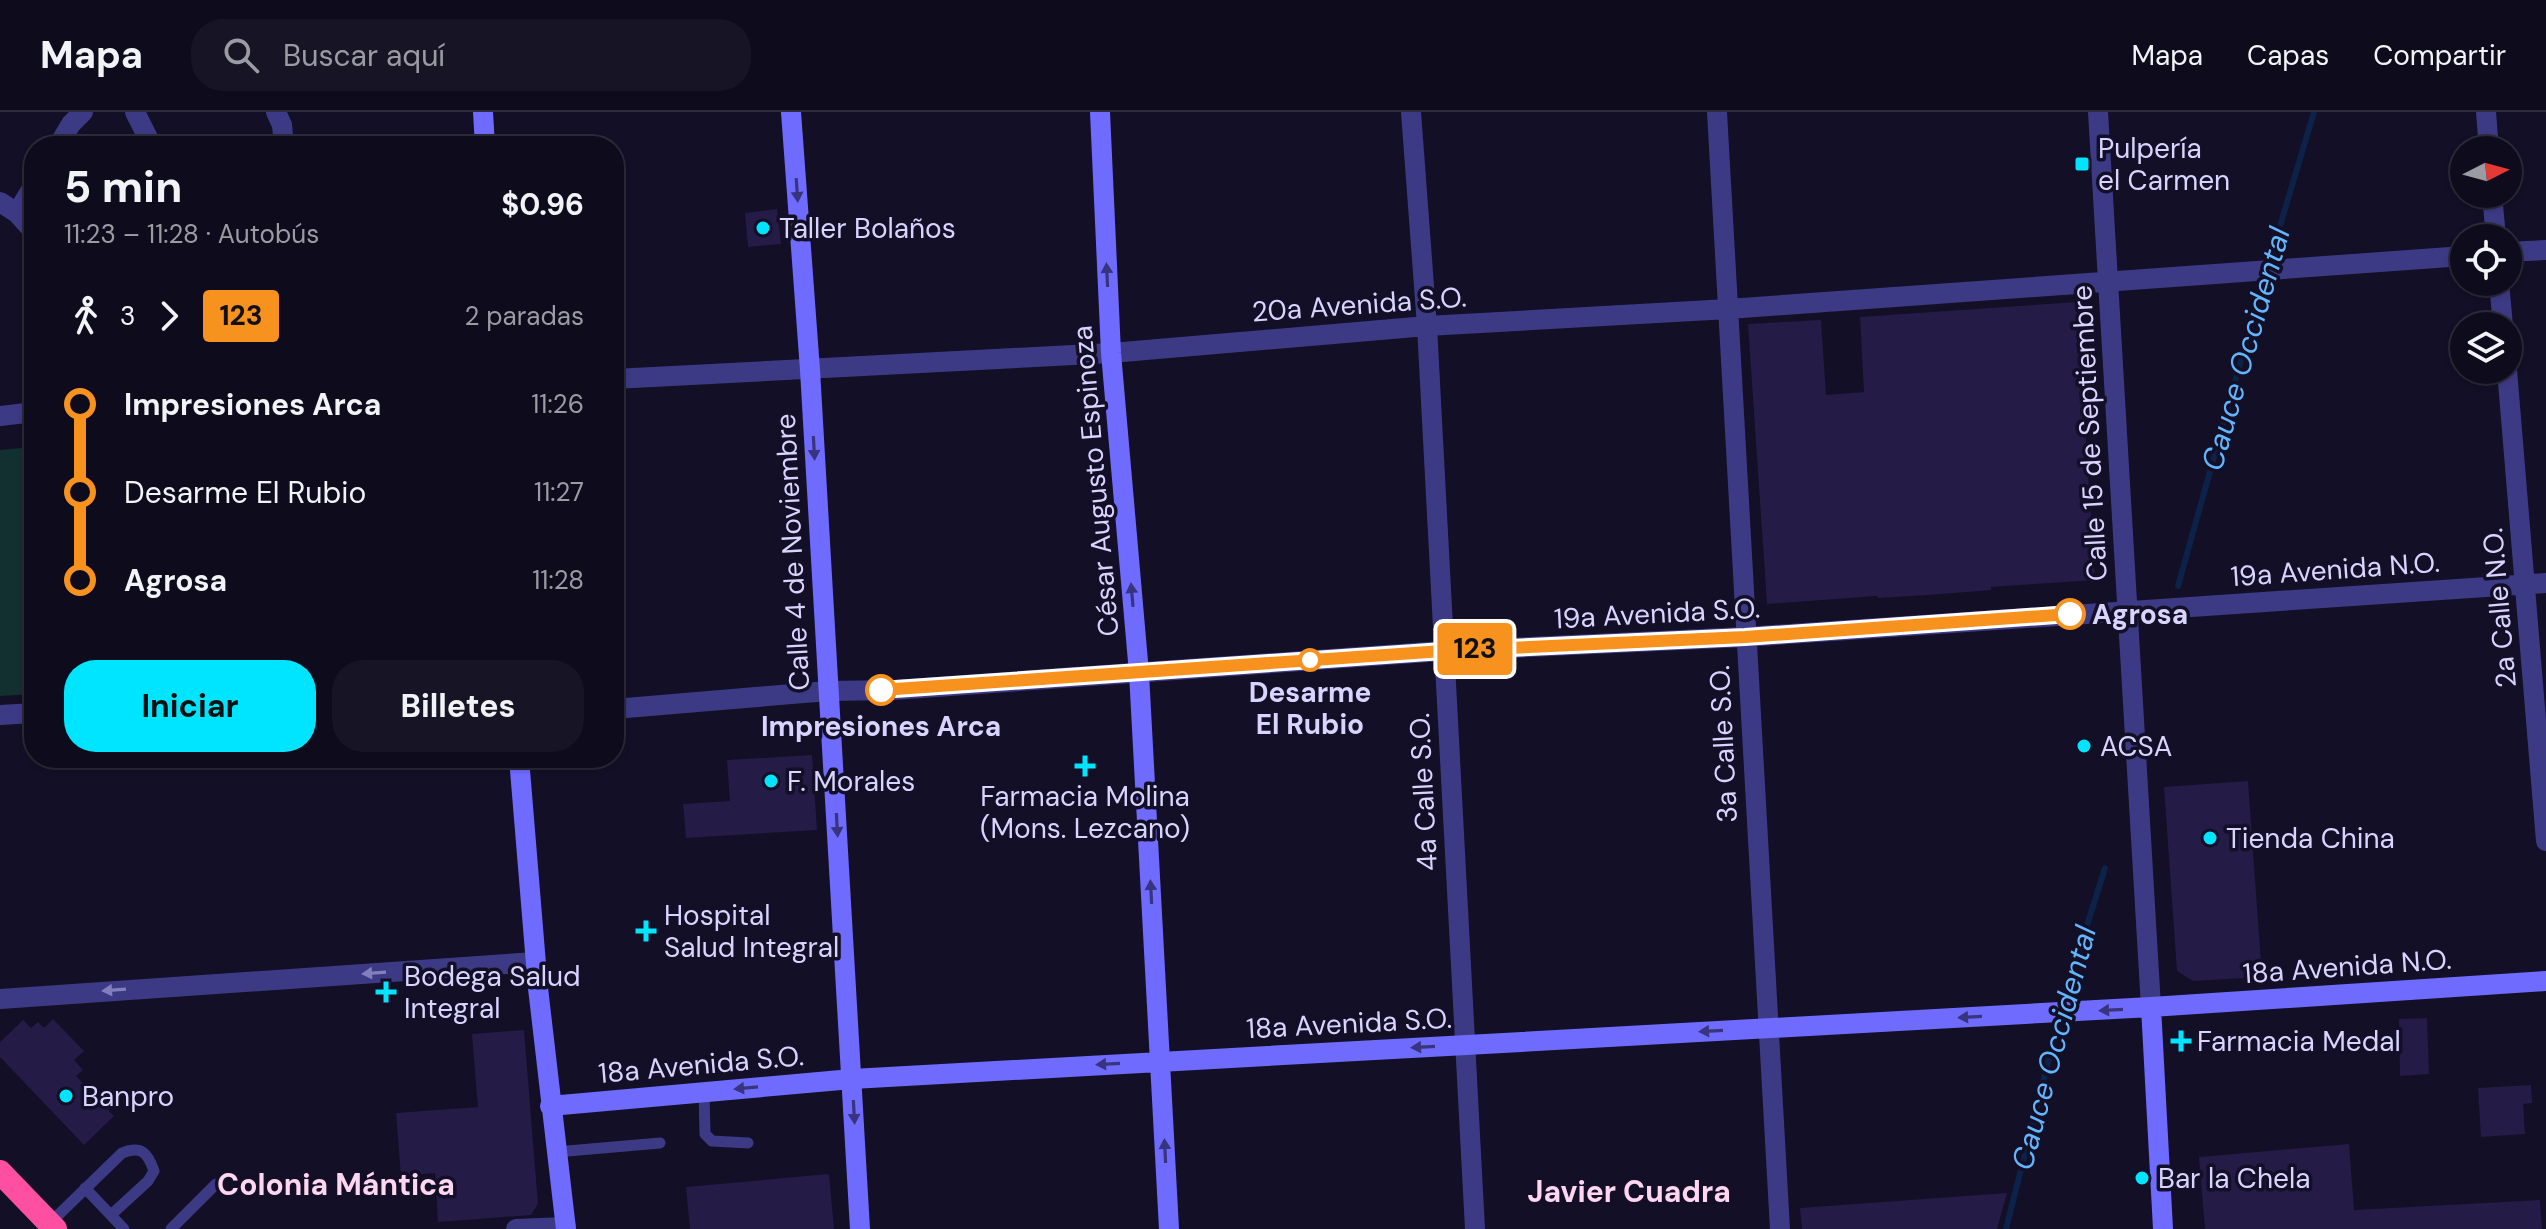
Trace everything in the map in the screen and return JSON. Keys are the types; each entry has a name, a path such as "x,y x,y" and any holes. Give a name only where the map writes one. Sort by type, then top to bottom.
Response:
{"highway":[{"path":"0,1172 52,1226"}],"street":[{"path":"64,136 83,112"},
{"path":"135,112 147,136"},
{"path":"276,112 283,136"},
{"path":"483,112 484,136"},
{"name":"Calle 4 de Noviembre","path":"791,112 810,370 860,1229"},
{"name":"César Augusto Espinoza","path":"1100,112 1111,353 1139,673 1169,1229"},
{"name":"4a Calle S.O.","path":"1411,112 1427,326 1475,1229"},
{"name":"3a Calle S.O.","path":"1717,112 1780,1229"},
{"name":"Calle 15 de Septiembre","path":"2098,112 2163,1229"},
{"path":"2486,112 2488,136"},
{"path":"24,194 9,208 24,222"},
{"path":"2522,251 2546,250"},
{"name":"20a Avenida S.O.","path":"624,379 1111,353 1427,326 1728,309 2450,257"},
{"name":"2a Calle N.O.","path":"2509,384 2536,584 2546,841"},
{"path":"0,416 24,413"},
{"name":"19a Avenida N.O.","path":"2127,610 2536,584"},
{"name":"19a Avenida S.O.","path":"624,708 828,691 894,690 1443,651 1745,637 2127,610"},
{"path":"0,715 24,714"},
{"path":"516,1229 566,1228 535,962 520,768"},
{"path":"0,999 535,962"},
{"name":"18a Avenida N.O.","path":"2151,1007 2546,981"},
{"name":"18a Avenida S.O.","path":"550,1106 852,1079 2151,1007"}],"lane":[{"path":"704,1092 705,1134 712,1141 748,1143"},
{"path":"556,1152 660,1143"},
{"path":"52,1226 85,1188 122,1153 133,1148 141,1151 151,1160 154,1171 148,1181 111,1215"},
{"path":"171,1229 216,1184"},
{"path":"85,1188 124,1229"}],"green space":[{"path":"24,448 24,695 0,696 0,450"}],"building":[{"name":"Taller Bolaños","path":"777,209 781,244 748,247 745,213"},
{"path":"2077,302 2095,580 1928,595 1767,604 1748,324 1821,320 1826,395 1864,392 1860,317"},
{"name":"F. Morales","path":"812,755 817,830 686,838 683,804 730,801 727,760"},
{"name":"Tienda China","path":"2248,781 2262,977 2193,981 2177,971 2164,787"},
{"path":"2427,1018 2429,1074 2400,1076 2399,1019"},
{"name":"Banpro","path":"53,1019 84,1051 74,1060 83,1070 76,1076 114,1116 84,1145 0,1057 0,1042 23,1020 31,1028 38,1022 44,1028"},
{"path":"524,1030 538,1204 531,1215 438,1222 435,1173 401,1176 396,1113 478,1107 472,1034"},
{"path":"2531,1085 2532,1103 2523,1104 2525,1134 2481,1137 2478,1088"},
{"path":"2349,1144 2354,1210 2540,1200 2542,1229 2205,1229 2199,1157"},
{"path":"829,1174 834,1229 690,1229 686,1187"},
{"path":"2007,1193 1997,1229 1802,1229 1800,1208"}],"waterway":[{"name":"Cauce Occidental","path":"2178,586 2314,112"},
{"name":"Cauce Occidental","path":"2006,1229 2064,999 2105,868"}],"bus line":[{"name":"123","path":"881,690 1443,651 1745,637 2070,614"}],"place":[{"name":"Pulpería el Carmen","path":"2082,164"},
{"name":"Taller Bolaños","path":"763,228"},
{"name":"Agrosa","path":"2070,614"},
{"name":"Desarme El Rubio","path":"1310,660"},
{"name":"Impresiones Arca","path":"881,690"},
{"name":"ACSA","path":"2084,746"},
{"name":"Farmacia Molina (Mons. Lezcano)","path":"1085,766"},
{"name":"F. Morales","path":"771,781"},
{"name":"Tienda China","path":"2210,838"},
{"name":"Hospital Salud Integral","path":"646,931"},
{"name":"Bodega Salud Integral","path":"386,992"},
{"name":"Farmacia Medal","path":"2181,1041"},
{"name":"Banpro","path":"66,1096"},
{"name":"Bar la Chela","path":"2142,1178"}],"district":[{"name":"Colonia Mántica","path":"336,1185"},
{"name":"Javier Cuadra","path":"1629,1192"}]}
